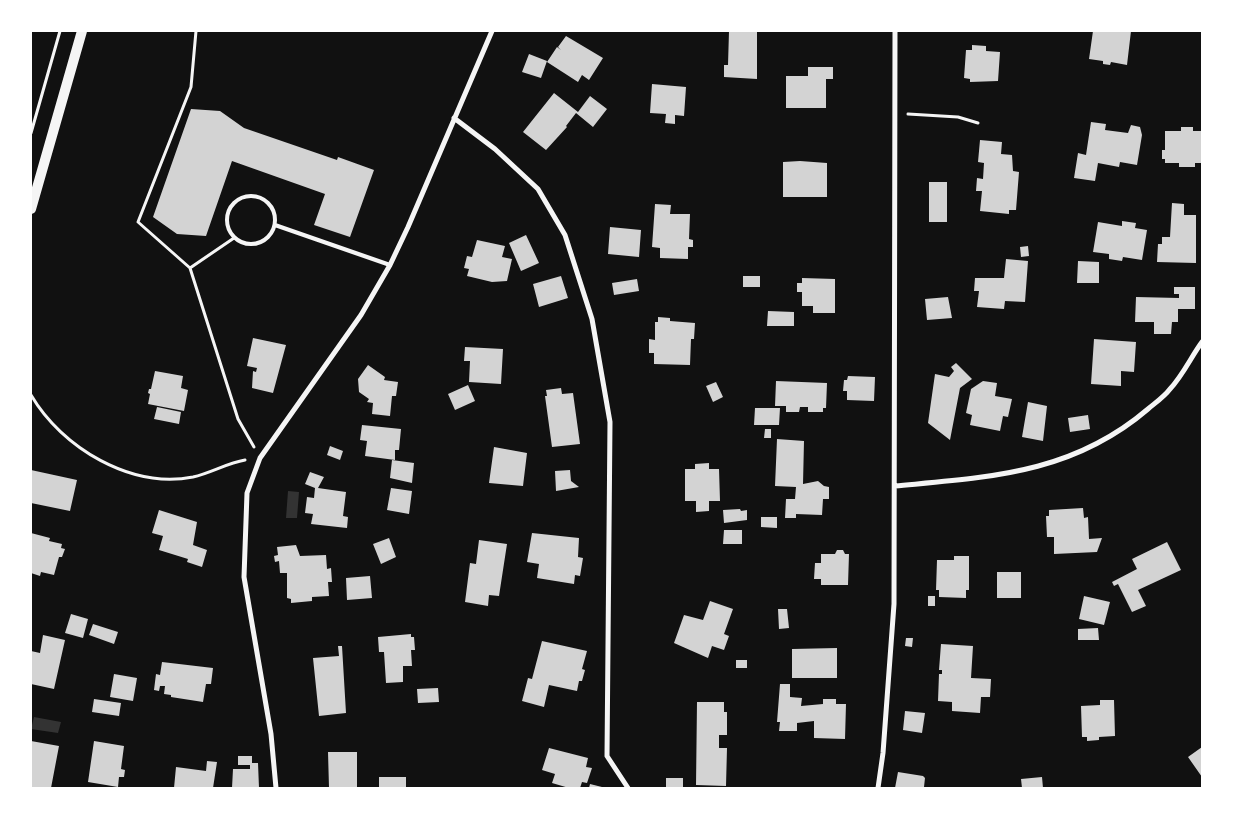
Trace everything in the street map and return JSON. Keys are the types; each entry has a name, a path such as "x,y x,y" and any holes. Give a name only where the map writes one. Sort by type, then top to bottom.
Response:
{"main road":[{"path":"31,209 82,31"}],"street":[{"path":"276,788 271,734 244,577 248,493 260,458 361,315 390,265 492,31"},
{"path":"878,788 883,753 894,604 896,31"},
{"path":"454,118 495,149 538,189 565,235 592,319 610,422 607,756 628,788"},
{"path":"895,486 997,477 1049,464 1091,449 1124,429 1170,389 1202,342"}],"lane":[{"path":"252,196 267,203 272,209 274,225 272,232 261,242 247,244 234,238 227,223 231,207 244,197 252,196"},
{"path":"274,225 390,265"}],"path":[{"path":"31,133 60,31"},
{"path":"31,395 49,420 86,450 107,464 149,478 193,476 235,462 260,458 238,419 190,268 138,222 191,87 196,31"},
{"path":"895,114 958,117 978,123"},
{"path":"190,268 234,238"}],"shaded area":[{"path":"288,491 299,492 297,518 286,518"},
{"path":"34,717 61,722 58,733 31,729"}],"building":[{"path":"729,31 757,31 757,79 724,77 724,65 728,65"},
{"path":"1093,31 1131,31 1127,65 1111,62 1110,65 1103,64 1103,61 1089,59"},
{"path":"566,36 603,58 589,80 582,75 578,82 547,62 557,47 561,50 558,47"},
{"path":"972,45 986,46 986,51 1000,52 998,81 970,82 970,79 964,78 966,50 972,50"},
{"path":"529,54 547,61 541,78 522,72"},
{"path":"808,67 833,67 833,79 826,79 826,108 786,108 786,76 808,76"},
{"path":"652,84 686,87 684,116 675,115 675,124 665,123 666,114 650,113"},
{"path":"554,93 578,112 590,96 607,109 593,127 576,113 567,127 546,150 523,132"},
{"path":"191,109 220,111 244,128 337,160 338,157 374,170 350,237 314,225 325,194 232,161 206,236 177,234 153,217"},
{"path":"1091,122 1106,124 1105,130 1128,133 1131,125 1140,127 1142,135 1137,165 1120,162 1119,167 1098,163 1095,181 1074,178 1078,153 1086,155"},
{"path":"1181,127 1193,127 1193,131 1202,131 1202,163 1195,163 1195,167 1179,167 1179,163 1165,163 1165,159 1162,159 1162,150 1165,150 1165,131 1181,131"},
{"path":"980,140 1002,142 1001,154 1012,155 1013,171 1019,172 1016,210 1009,210 1009,214 980,211 982,191 976,191 977,178 983,179 984,163 978,162"},
{"path":"783,162 827,163 827,197 783,197"},
{"path":"929,182 947,182 947,222 929,222"},
{"path":"1172,203 1184,204 1184,215 1196,215 1196,263 1157,262 1158,244 1162,244 1162,237 1170,237"},
{"path":"655,204 671,205 670,214 690,214 689,239 693,240 693,247 688,247 688,259 660,258 660,248 652,247"},
{"path":"1122,221 1136,223 1135,228 1147,230 1142,260 1123,257 1122,261 1109,259 1109,254 1093,252 1098,222 1122,226"},
{"path":"610,227 641,230 639,257 608,254"},
{"path":"526,235 539,263 521,271 509,243"},
{"path":"477,240 505,246 502,257 512,259 507,281 492,282 467,276 469,269 464,268 467,256 472,257"},
{"path":"1028,246 1029,256 1021,257 1020,247"},
{"path":"1006,259 1028,261 1025,302 1005,301 1004,309 977,307 979,291 974,291 975,278 1004,278"},
{"path":"1078,261 1099,262 1099,283 1077,283"},
{"path":"561,276 568,298 539,307 533,284"},
{"path":"743,276 760,276 760,287 743,287"},
{"path":"802,278 835,279 835,313 813,313 813,306 802,306 802,292 797,292 797,283 802,283"},
{"path":"637,279 639,291 614,295 612,283"},
{"path":"1174,287 1195,287 1195,309 1178,309 1178,322 1172,322 1171,334 1154,334 1154,322 1135,322 1136,297 1179,298 1179,294 1174,294"},
{"path":"948,297 952,318 927,320 925,299"},
{"path":"768,311 794,312 794,326 767,326"},
{"path":"658,317 670,318 670,321 695,323 694,339 691,339 690,365 654,364 654,353 649,353 649,339 655,340 655,322 658,322"},
{"path":"253,338 286,345 273,393 252,388 253,371 256,372 257,368 247,366"},
{"path":"1094,339 1136,342 1134,372 1121,371 1121,386 1091,384"},
{"path":"465,347 503,349 501,384 469,382 470,361 464,361"},
{"path":"956,363 972,379 960,388 950,440 928,423 935,374 949,377 954,371 951,367"},
{"path":"368,365 385,377 384,380 398,382 396,396 392,396 390,416 372,414 373,403 367,402 369,399 359,392 358,379"},
{"path":"155,371 183,376 181,388 188,390 184,411 148,404 150,394 148,393 149,389 151,389"},
{"path":"848,376 875,377 874,401 847,400 847,391 843,391 844,380 847,380"},
{"path":"776,381 827,383 826,408 823,408 823,412 808,412 808,407 800,407 799,412 786,412 786,406 775,406"},
{"path":"983,381 997,383 995,396 1012,399 1008,417 1003,416 1000,431 970,425 972,415 966,413 971,389"},
{"path":"716,382 723,397 713,402 706,386"},
{"path":"468,385 475,401 455,410 448,394"},
{"path":"561,388 562,394 573,393 580,444 552,447 545,396 547,396 546,390"},
{"path":"1028,402 1047,406 1043,441 1022,437"},
{"path":"157,407 181,412 179,424 154,419"},
{"path":"755,408 780,408 779,425 754,425"},
{"path":"1088,415 1090,429 1070,432 1068,418"},
{"path":"362,425 401,429 399,450 395,450 395,460 365,456 367,441 360,440"},
{"path":"765,429 771,429 771,438 764,438"},
{"path":"777,439 804,441 803,484 818,481 824,486 829,487 829,499 823,499 822,515 796,514 796,518 785,518 786,499 795,499 796,487 775,486"},
{"path":"330,446 343,451 340,460 327,455"},
{"path":"494,447 527,453 523,486 489,483"},
{"path":"392,460 414,463 412,483 390,478"},
{"path":"709,463 709,469 719,469 720,501 709,501 709,511 696,512 696,501 685,501 685,469 695,469 695,464"},
{"path":"31,470 77,480 70,511 31,503"},
{"path":"570,470 571,481 579,487 556,491 555,471"},
{"path":"310,472 324,477 318,488 346,492 343,516 348,517 347,528 311,524 313,514 305,513 307,497 314,498 315,488 305,484"},
{"path":"391,488 412,491 409,514 387,510"},
{"path":"1083,508 1084,518 1088,517 1089,539 1102,538 1097,552 1054,554 1054,537 1047,537 1046,516 1049,516 1049,510"},
{"path":"740,509 741,511 747,510 747,520 724,523 723,510"},
{"path":"159,510 197,522 193,545 207,550 202,567 187,562 188,559 159,550 163,536 152,533"},
{"path":"761,517 777,517 777,528 761,527"},
{"path":"724,530 742,530 742,544 723,544"},
{"path":"31,533 50,538 49,541 62,544 61,548 65,549 62,557 59,557 54,575 41,572 40,576 31,573"},
{"path":"532,533 579,538 578,557 583,558 580,576 575,575 574,584 537,578 539,564 527,562"},
{"path":"389,538 396,557 381,564 373,544"},
{"path":"479,540 507,544 499,596 489,595 488,606 465,602 470,563 476,564"},
{"path":"1167,542 1181,570 1138,590 1146,606 1132,612 1118,584 1114,586 1112,582 1137,569 1132,559"},
{"path":"296,545 300,556 326,555 327,569 331,568 332,582 328,582 329,596 312,597 312,601 291,603 291,599 287,598 287,573 280,573 279,561 275,562 274,556 278,555 277,547"},
{"path":"837,550 843,550 845,554 849,554 848,585 821,585 821,579 814,579 815,563 821,563 821,554 835,554"},
{"path":"954,556 969,556 969,590 966,590 966,598 939,597 939,590 936,590 937,560 954,560"},
{"path":"997,572 1021,572 1021,598 997,598"},
{"path":"370,576 372,598 347,600 346,578"},
{"path":"928,596 935,596 935,606 928,606"},
{"path":"1084,596 1110,602 1104,625 1079,619"},
{"path":"710,601 733,609 724,634 729,636 724,650 712,646 708,658 674,643 684,615 703,620"},
{"path":"778,609 787,609 789,628 779,629"},
{"path":"71,614 88,619 83,638 65,633"},
{"path":"93,624 118,632 114,644 89,635"},
{"path":"1098,628 1099,640 1078,640 1078,629"},
{"path":"411,634 411,637 414,637 415,650 411,650 412,666 403,666 403,682 386,683 384,652 379,652 378,637"},
{"path":"43,635 65,640 54,689 31,684 31,651 40,653"},
{"path":"906,638 913,638 912,647 905,646"},
{"path":"542,641 587,651 582,669 585,670 582,681 579,681 577,691 549,685 544,707 522,701 528,678 532,679"},
{"path":"941,644 973,646 971,678 991,679 990,697 981,697 980,713 952,711 952,702 938,701 939,674 942,674 942,670 939,670"},
{"path":"338,646 342,646 346,713 319,716 313,658 339,656"},
{"path":"837,648 837,678 792,678 792,649"},
{"path":"736,660 747,660 747,668 736,668"},
{"path":"162,662 213,668 211,684 206,684 203,702 171,697 171,695 164,694 165,686 160,686 159,691 154,690 156,674 160,675"},
{"path":"114,674 137,678 133,701 110,697"},
{"path":"780,684 790,684 790,697 802,698 801,706 823,704 823,699 836,699 836,704 846,704 845,739 814,738 814,721 797,723 797,731 779,731 780,722 777,722"},
{"path":"438,688 439,702 418,703 417,689"},
{"path":"94,699 121,703 119,716 92,712"},
{"path":"1100,700 1114,700 1115,736 1099,737 1099,740 1087,741 1087,737 1082,737 1081,706 1100,705"},
{"path":"697,702 724,702 724,712 727,712 727,735 719,735 719,748 727,748 726,786 696,785"},
{"path":"905,711 925,713 922,733 903,730"},
{"path":"31,741 59,746 51,788 31,788"},
{"path":"94,741 124,746 121,769 125,770 124,777 119,777 118,787 88,782"},
{"path":"1202,747 1202,777 1188,757"},
{"path":"549,748 588,758 586,767 592,768 587,783 582,782 580,788 569,788 552,783 555,774 542,770"},
{"path":"328,752 357,752 357,788 329,788"},
{"path":"238,756 252,756 252,763 258,763 259,788 232,788 233,769 250,769 250,765 238,765"},
{"path":"207,761 217,762 213,788 174,788 176,767 206,771"},
{"path":"898,772 923,776 925,778 924,787 895,788"},
{"path":"379,777 406,777 406,788 379,788"},
{"path":"1042,777 1043,788 1022,788 1021,779"},
{"path":"666,778 683,778 683,788 666,788"},
{"path":"590,784 602,787 602,788 589,788"}]}
